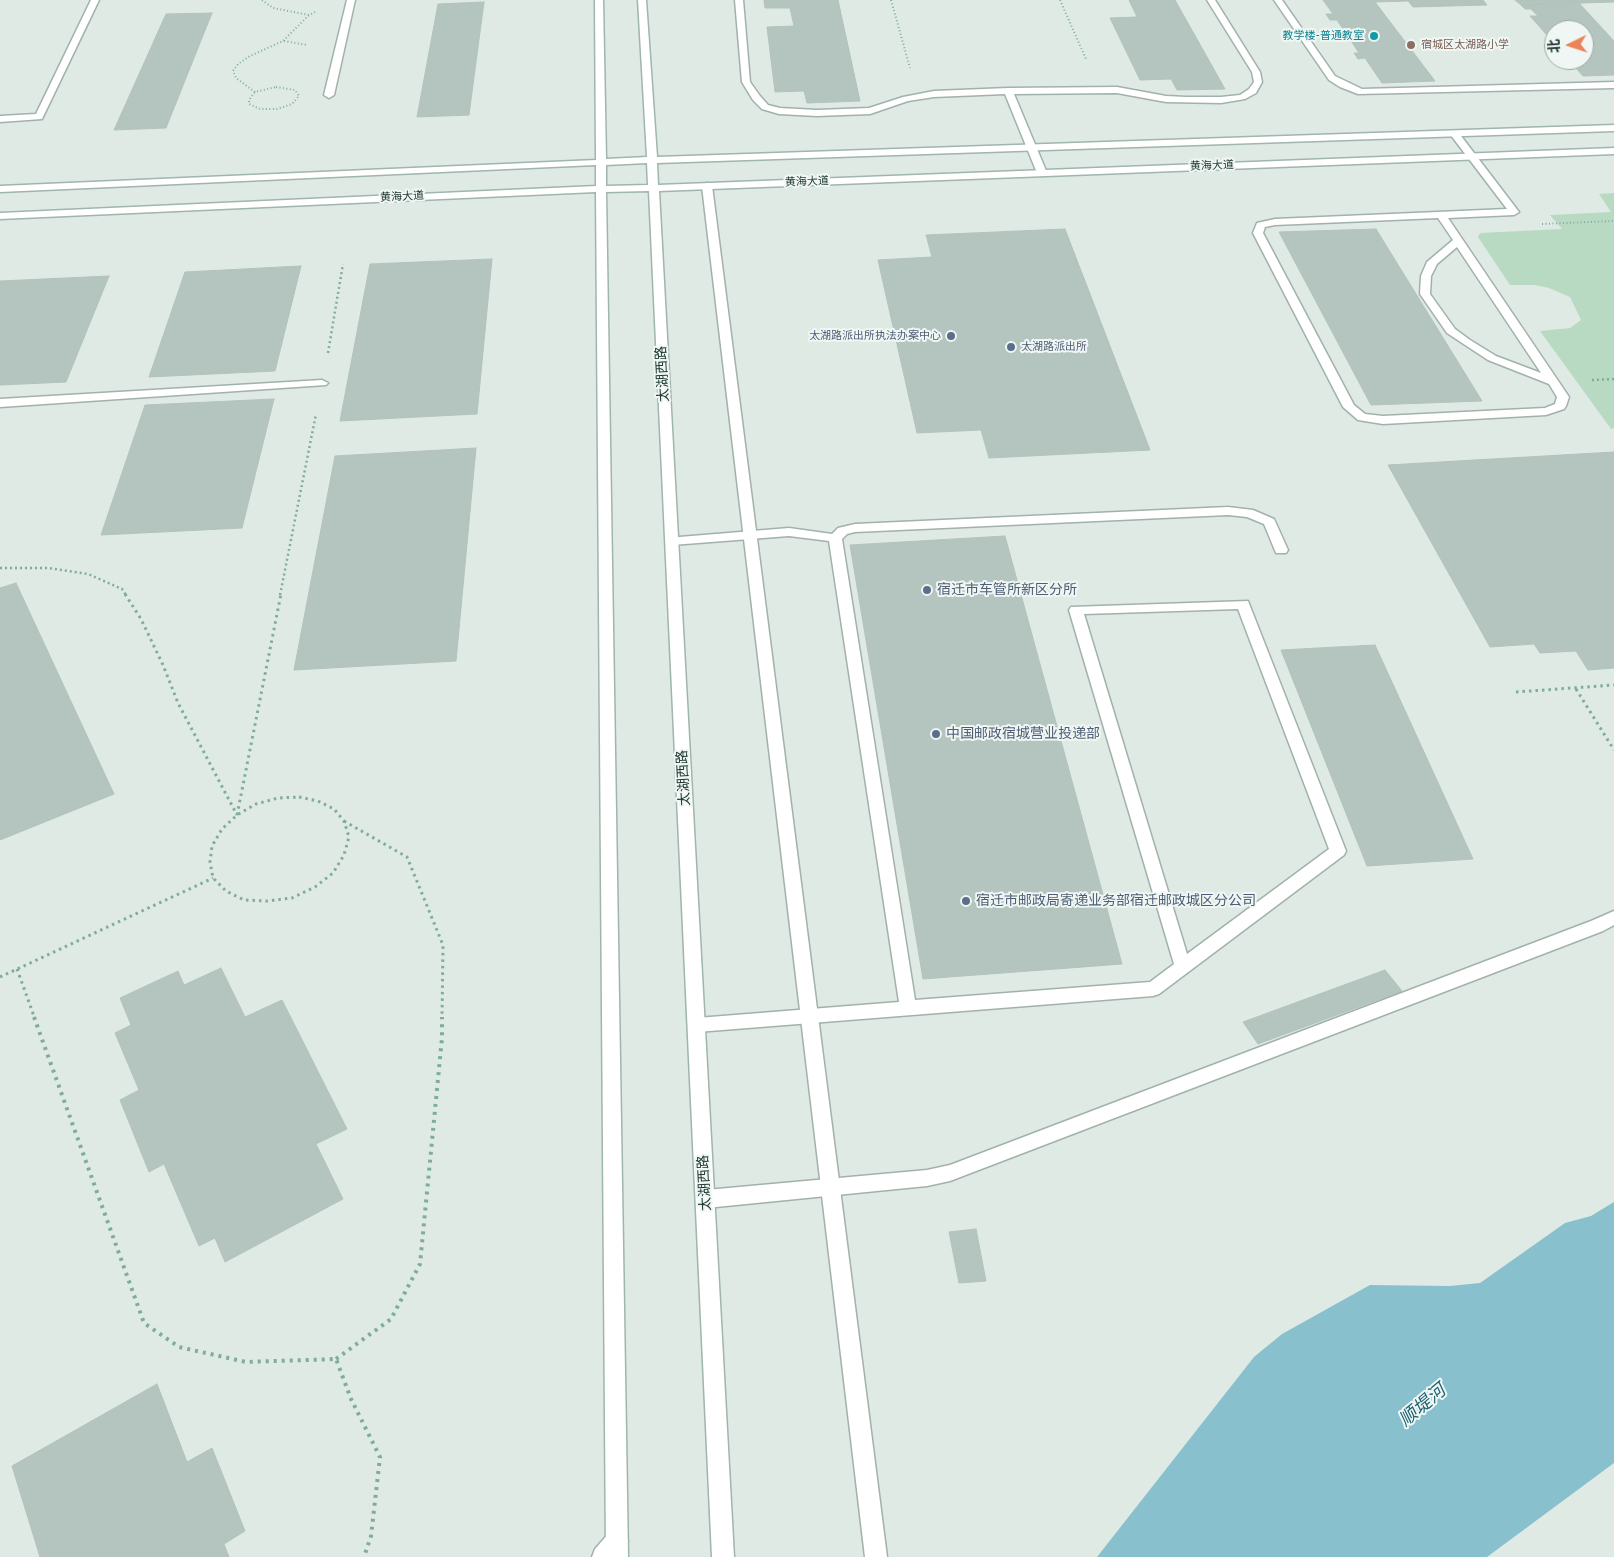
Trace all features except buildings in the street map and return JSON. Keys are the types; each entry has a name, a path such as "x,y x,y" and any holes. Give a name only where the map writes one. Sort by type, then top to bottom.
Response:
{"street":[{"path":"0,119 39,117 95,0"},
{"path":"598,0 602,162 600,189 612,1552"},
{"name":"太湖西路","path":"642,0 654,188 724,1557"},
{"path":"739,0 746,82 756,98 765,107 779,111 816,113 870,110 934,94 1008,91 1100,89 1186,100 1220,100 1242,97 1253,91 1258,82 1256,72 1211,0"},
{"path":"1278,0 1332,78 1356,90 1369,92 1614,85"},
{"path":"330,95 350,2"},
{"path":"1008,91 1042,173"},
{"name":"黄海大道","path":"0,189 652,160 1614,128"},
{"path":"1441,215 1563,397 1560,406 1546,411 1382,420 1362,417 1350,407 1258,233 1261,225 1275,222 1441,215 1514,212 1455,134"},
{"name":"黄海大道","path":"0,216 549,190 654,188 1614,151"},
{"path":"707,186 876,1557"},
{"path":"1458,241 1432,262 1426,276 1425,294 1451,331 1466,342 1492,358 1553,382"},
{"path":"0,403 322,383"},
{"path":"672,541 789,532 835,538 843,532 855,528 1228,511 1249,513 1269,522 1281,550"},
{"path":"835,538 908,1008"},
{"path":"697,1025 1154,989 1338,850 1243,604 1076,610 1183,967"},
{"path":"706,1199 927,1178 950,1173 1597,926 1614,917"}],"path":[{"path":"262,0 273,8 310,15"},
{"path":"891,0 918,97"},
{"path":"1060,0 1100,89"},
{"path":"255,92 236,78 234,71 238,64 250,56 284,41 315,12 350,2"},
{"path":"284,87 295,90 299,96 292,104 268,109 253,107 249,104 250,96 255,92 268,88 284,87"},
{"path":"237,815 344,264"},
{"path":"0,568 49,568 88,574 122,589 140,619 163,665 178,702 237,815"},
{"path":"1516,692 1614,685"},
{"path":"1575,688 1614,750"},
{"path":"16,969 144,1323 178,1347 246,1362 336,1359 392,1319 420,1264 442,1038 443,945 407,857 344,821 334,809 318,801 299,797 278,798 256,804 237,815 222,829 212,846 210,862 213,878 226,891 244,900 267,902 292,898 314,888 333,873 344,855 349,837 344,821"},
{"path":"0,977 213,878"},
{"path":"336,1359 351,1399 380,1457 371,1536 364,1557"}],"green space":[{"path":"1614,193 1614,428 1611,429 1540,331 1570,328 1581,320 1570,297 1549,288 1535,285 1510,285 1478,237 1480,233 1562,229 1550,215 1611,212 1599,194"}],"water":[{"name":"顺堤河","path":"1614,1202 1614,1463 1487,1557 1097,1557 1254,1357 1282,1334 1370,1285 1450,1286 1480,1283 1565,1223 1591,1216"}],"place":[{"name":"教学楼-普通教室","path":"1374,36"},
{"name":"宿城区太湖路小学","path":"1411,45"},
{"name":"太湖路派出所执法办案中心","path":"951,336"},
{"name":"太湖路派出所","path":"1011,347"},
{"name":"宿迁市车管所新区分所","path":"927,590"},
{"name":"中国邮政宿城营业投递部","path":"936,734"},
{"name":"宿迁市邮政局寄递业务部宿迁邮政城区分公司","path":"966,901"}]}
